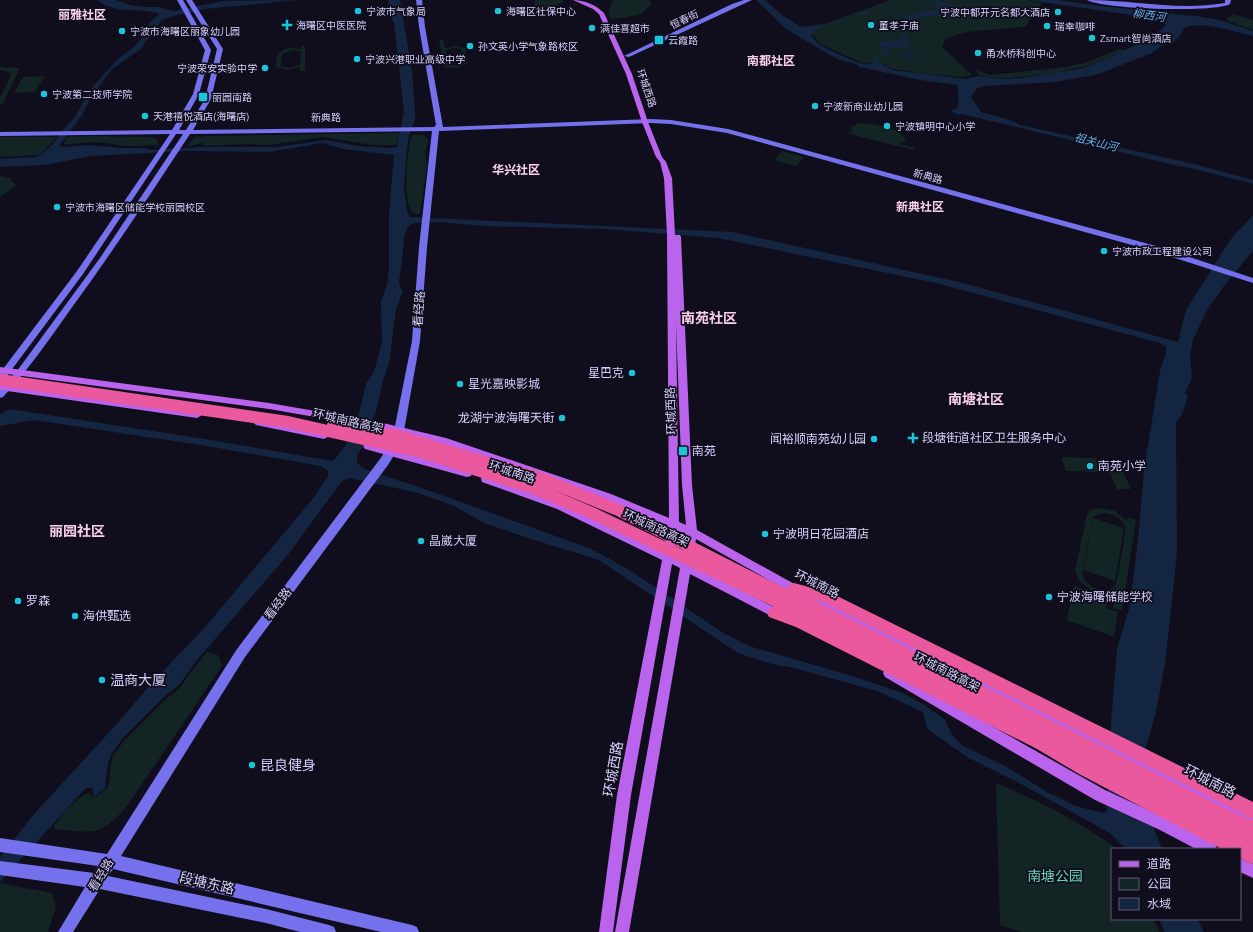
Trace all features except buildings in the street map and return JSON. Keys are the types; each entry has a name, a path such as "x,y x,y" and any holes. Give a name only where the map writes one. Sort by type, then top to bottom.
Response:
{"highway":[{"name":"环城南路高架","path":"1,381 282,415 398,436 545,480 618,510 1220,815 1253,829"},
{"name":"环城南路高架","path":"1,381 288,422 421,452 536,489 592,513 750,588 1253,842"},
{"path":"794,589 826,597 1253,811"},
{"path":"774,613 801,623 1042,744 1085,769 1238,848"},
{"path":"1241,850 1253,856"}],"main road":[{"path":"1,381 80,272 163,149 196,94 208,50 187,10 180,0"},
{"path":"1,381 20,373 103,259 189,130 208,98 220,48 189,0"},
{"name":"看经路","path":"66,932 241,653 374,476 397,442 416,341 423,254 429,246 429,218 439,128 422,27 420,0"},
{"name":"环城西路","path":"576,0 595,8 601,13 629,74 647,120 661,150 669,162 674,179 674,524 624,796 606,932"},
{"name":"环城西路","path":"585,0 604,8 626,55 647,120"},
{"name":"恒春街","path":"626,55 730,4 742,0"},
{"name":"恒春街","path":"626,55 748,0"},
{"path":"1090,0 1124,4 1191,8 1207,8 1222,1"},
{"path":"1105,0 1168,4 1205,2"},
{"name":"新典路","path":"0,130 76,131 439,128 647,120 671,122 728,131 1153,248 1253,280"},
{"name":"新典路","path":"0,134 58,131"},
{"name":"环城西路","path":"622,932 692,532 687,485 674,230"},
{"name":"环城南路","path":"1,381 20,373 262,405 379,425 443,440 501,459 607,497 692,532 794,589 1253,822"},
{"name":"环城南路","path":"1,381 336,438 379,448 458,470 561,506 686,566 875,666 1100,794 1165,825 1208,848"},
{"name":"段塘东路","path":"0,845 110,861 412,932"},
{"path":"1241,865 1253,871"},
{"name":"段塘东路","path":"0,868 98,881 266,916 329,932"}],"green space":[{"path":"535,0 563,0 563,2 551,8 536,9 534,5"},
{"path":"613,0 650,0 651,5 641,14 611,20 609,10"},
{"path":"890,0 1025,0 1042,3 1026,26 962,33 945,40 942,47 972,75 961,77 892,69 879,62 862,63 821,44 812,34 820,26"},
{"path":"1233,14 1253,20 1253,30 1228,21 1227,17 1232,16"},
{"path":"443,39 445,48 455,46 465,48 468,63 457,68 444,67 439,40","holes":["455,48 461,49 464,63 456,66 448,63 446,51"]},
{"path":"302,46 305,46 305,71 300,71 300,67 287,70 276,67 276,61 282,50 290,48 301,49","holes":["293,50 301,52 300,64 291,68 281,66 282,54"]},
{"path":"1119,49 1125,50 1091,65 1050,74 997,79 981,76 975,70 990,75 1065,67 1085,63"},
{"path":"0,67 20,68 2,105 0,105 0,98 11,75 9,72 0,70"},
{"path":"45,76 34,92 14,93 23,77"},
{"path":"859,123 878,125 899,132 906,140 899,144 915,148 914,150 846,133 852,133 851,127"},
{"path":"401,133 396,145 372,145 323,137 268,145 244,144 204,146 202,143 186,147 195,137 206,136"},
{"path":"411,135 423,135 428,141 425,152 427,165 420,214 415,214 412,212 407,197 406,186 408,151"},
{"path":"91,136 156,138 159,145 122,146 91,142 63,145 67,137"},
{"path":"0,137 57,137 39,155 0,157"},
{"path":"782,151 804,157 796,166 774,160"},
{"path":"0,176 10,178 13,183 18,184 0,197"},
{"path":"1061,457 1095,458 1101,472 1066,471"},
{"path":"1109,472 1123,472 1131,489 1117,489"},
{"path":"1099,508 1115,511 1127,521 1128,517 1136,520 1122,611 1113,608 1115,593 1101,595 1108,598 1106,608 1118,612 1114,637 1067,620 1074,586 1094,592 1080,582 1075,571 1087,514 1091,510","holes":["1105,513 1113,515 1122,521 1125,527 1125,532 1116,584 1112,588 1101,590 1091,586 1087,582 1082,572 1093,517"]},
{"path":"1093,518 1124,528 1115,581 1083,570"},
{"path":"207,652 218,655 222,666 127,806 110,824 96,831 55,829 54,826 61,816 84,795 89,793 94,798 107,788 113,756 124,741 165,700 180,688"},
{"name":"南塘公园","path":"996,783 1058,812 1088,829 1116,848 1111,848 1111,920 1154,920 1160,932 1021,932 1000,925"},
{"path":"0,883 52,893 56,907 48,932 0,932"}],"water":[{"path":"97,0 116,0 130,5 158,7 174,11 223,1 297,0 205,9 169,17 161,21 142,48 112,69 91,97 82,115 60,145 62,147 89,145 120,148 145,148 151,150 203,147 277,147 326,140 358,146 389,148 397,147 404,111 394,23 389,12 388,0 400,0 409,53 408,60 412,70 415,110 415,120 409,135 404,188 407,210 410,217 732,232 959,282 1178,342 1186,310 1230,240 1253,215 1253,251 1226,283 1207,310 1193,340 1190,355 1192,378 1185,393 1188,395 1183,412 1176,423 1177,553 1165,664 1156,712 1143,758 1148,813 1162,848 1125,848 1111,834 1099,827 1023,785 969,758 927,729 923,712 877,691 794,668 772,664 738,653 599,560 484,523 454,506 418,493 350,478 342,481 287,556 196,661 180,684 163,698 123,738 112,753 108,763 105,788 94,797 92,788 86,788 0,882 0,857 35,813 114,727 151,684 206,626 315,496 328,476 328,471 320,466 207,446 34,420 0,426 0,414 10,409 205,439 332,461 346,445 359,413 366,384 374,372 382,341 381,301 387,285 389,268 389,214 394,155 343,149 323,143 269,152 186,151 91,156 45,165 0,167 0,159 35,157 41,155 53,144 60,133 73,119 94,85 119,58 135,46 147,33 149,23 159,14 112,8","holes":["438,222 484,226 604,229 718,238 936,283 1160,343 1166,347 1166,353 1160,371 1144,470 1138,540 1130,605 1117,649 1110,735 1107,811 1103,813 1076,806 1047,792 1005,766 963,746 952,735 945,720 923,704 900,692 852,676 749,646 725,634 634,573 589,548 364,469 357,463 357,455 362,448 376,412 383,380 389,364 396,310 403,291 399,280 404,236 410,225 417,223"]},
{"name":"柳西河","path":"756,0 765,0 781,14 800,27 832,23 873,9 912,16 918,12 938,9 938,7 934,4 934,0 962,7 967,11 964,16 954,17 932,15 913,20 913,23 904,32 913,51 912,54 918,58 905,59 909,57 903,54 912,53 910,48 906,47 889,48 886,50 892,54 887,54 875,60 892,70 966,79 978,76 998,79 1021,78 1079,69 1092,65 1140,43 1166,25 1161,21 1144,17 1028,0 1059,0 1203,17 1223,21 1253,31 1253,36 1209,26 1191,26 1184,28 1176,40 1172,43 1157,49 1152,53 1096,75 1055,82 984,86 976,89 971,97 981,112 994,119 1194,164 1253,180 1253,184 962,114 958,115 951,111 958,107 957,85 921,80 859,67 858,65 840,60 828,54 785,28","holes":["872,10 898,14 909,21 908,26 903,30 903,38 878,44 885,50 882,52 883,54 875,57 870,64 852,60 836,53 819,44 811,35 822,25 845,22 847,18 856,15 867,15 868,12"]},
{"path":"1159,920 1198,920 1204,932 1165,932"}],"waterway":[{"name":"祖关山河","path":"985,115 1016,124"}],"place":[{"name":"宁波市气象局","path":"358,11"},
{"name":"海曙区社保中心","path":"498,11"},
{"name":"宁波中都开元名都大酒店","path":"1058,12"},
{"name":"海曙区中医医院","path":"287,25"},
{"name":"董孝子庙","path":"871,25"},
{"name":"瑞幸咖啡","path":"1047,26"},
{"name":"满佳喜超市","path":"592,28"},
{"name":"宁波市海曙区丽象幼儿园","path":"122,31"},
{"name":"Zsmart智尚酒店","path":"1092,38"},
{"name":"云霞路","path":"659,40"},
{"name":"孙文英小学气象路校区","path":"470,46"},
{"name":"甬水桥科创中心","path":"978,53"},
{"name":"宁波兴港职业高级中学","path":"357,59"},
{"name":"宁波荣安实验中学","path":"265,68"},
{"name":"宁波第二技师学院","path":"44,94"},
{"name":"丽园南路","path":"203,97"},
{"name":"宁波新商业幼儿园","path":"815,106"},
{"name":"天港禧悦酒店(海曙店)","path":"145,116"},
{"name":"宁波镇明中心小学","path":"887,126"},
{"name":"宁波市海曙区储能学校丽园校区","path":"57,207"},
{"name":"宁波市政工程建设公司","path":"1104,251"},
{"name":"星巴克","path":"632,373"},
{"name":"星光嘉映影城","path":"460,384"},
{"name":"龙湖宁波海曙天街","path":"562,418"},
{"name":"段塘街道社区卫生服务中心","path":"913,438"},
{"name":"闻裕顺南苑幼儿园","path":"874,439"},
{"name":"南苑","path":"683,451"},
{"name":"南苑小学","path":"1090,466"},
{"name":"宁波明日花园酒店","path":"765,534"},
{"name":"晶崴大厦","path":"421,541"},
{"name":"宁波海曙储能学校","path":"1049,597"},
{"name":"罗森","path":"18,601"},
{"name":"海供甄选","path":"75,616"},
{"name":"温商大厦","path":"102,680"},
{"name":"昆良健身","path":"252,765"}],"district":[{"name":"丽雅社区","path":"82,15"},
{"name":"南都社区","path":"771,61"},
{"name":"华兴社区","path":"516,170"},
{"name":"新典社区","path":"920,207"},
{"name":"南苑社区","path":"709,318"},
{"name":"南塘社区","path":"976,399"},
{"name":"丽园社区","path":"77,531"}]}
